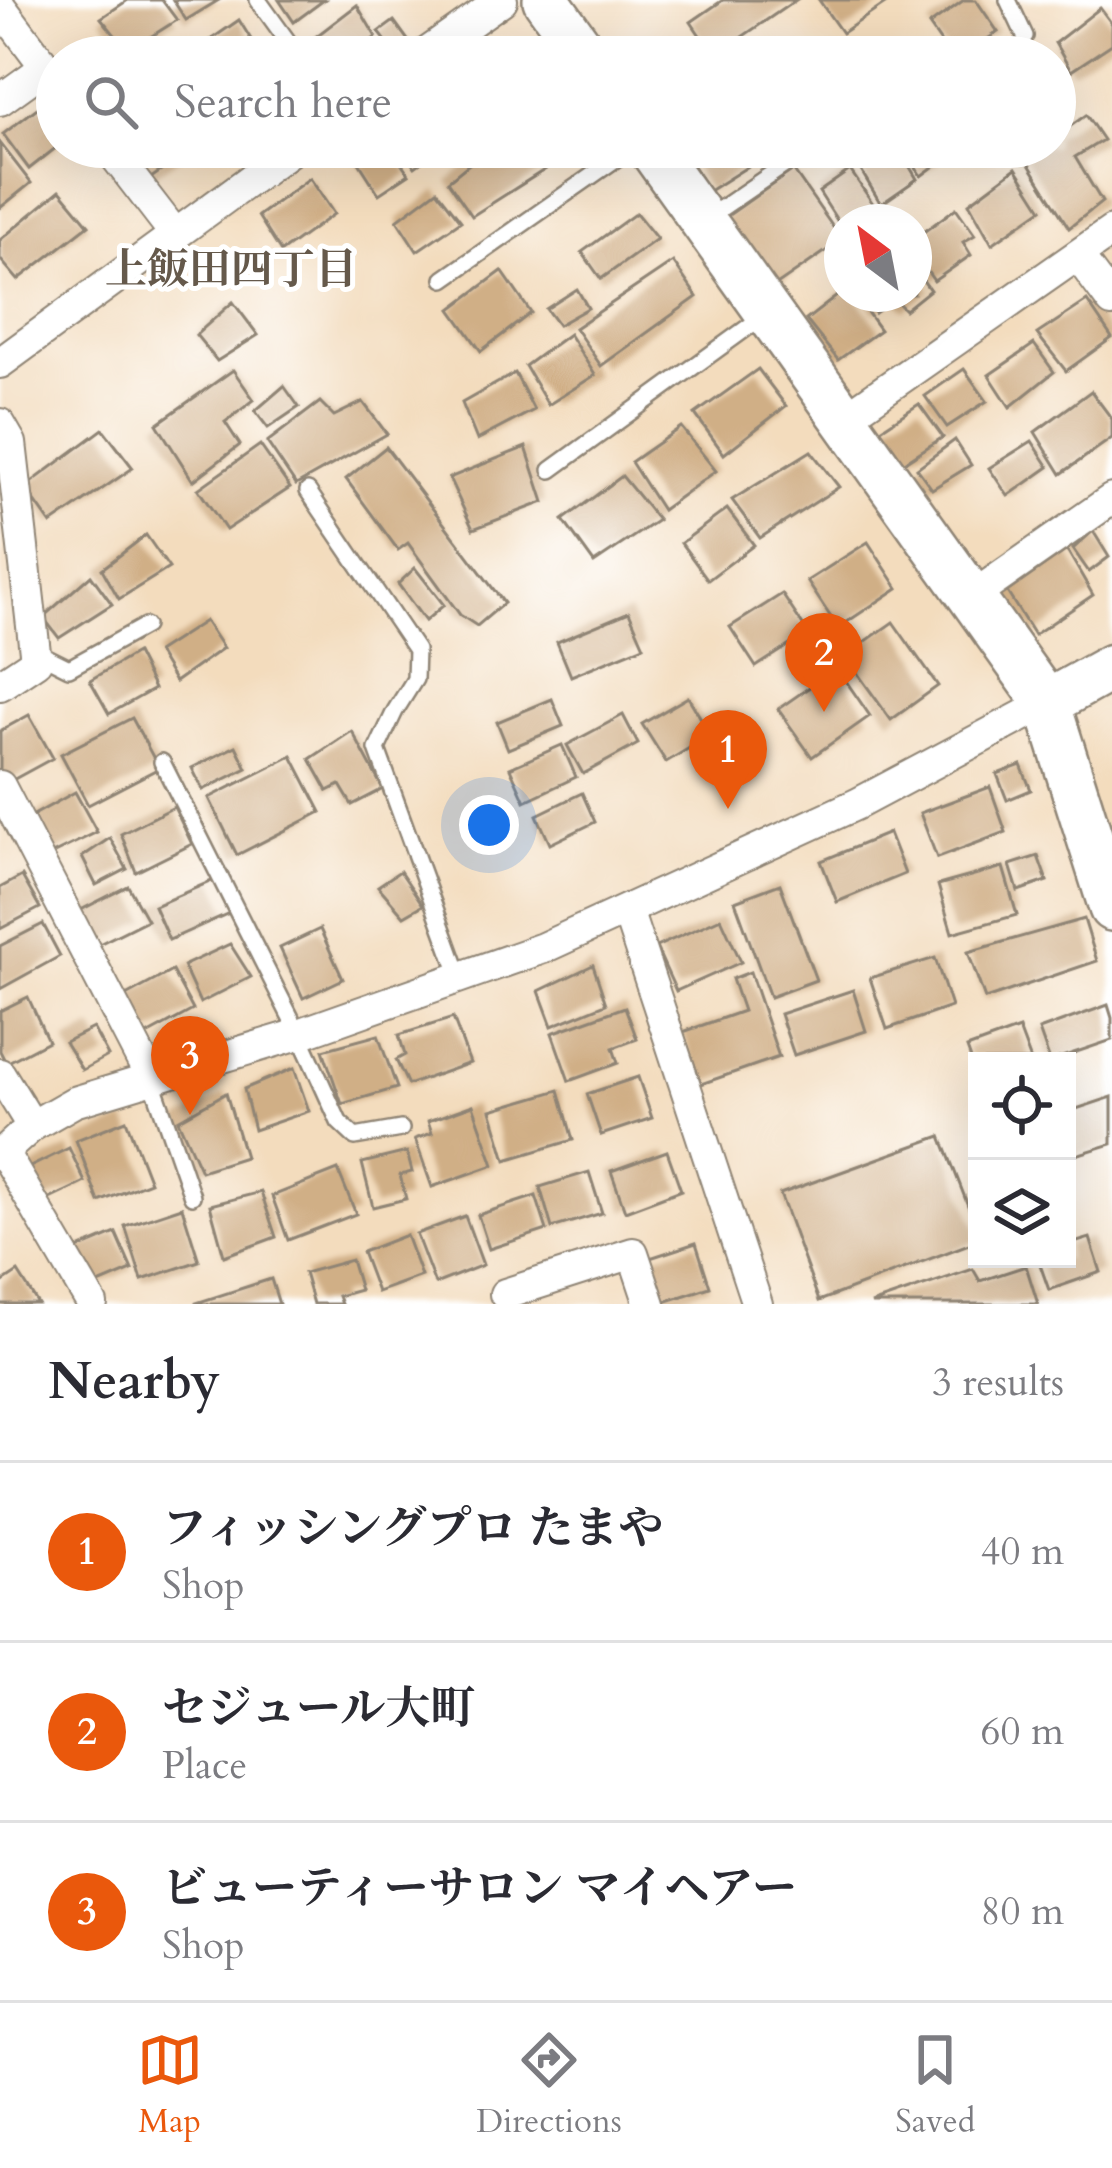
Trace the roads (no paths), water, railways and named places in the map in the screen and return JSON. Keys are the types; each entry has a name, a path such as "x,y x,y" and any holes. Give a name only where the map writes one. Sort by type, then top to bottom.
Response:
{"street":[{"path":"451,36 502,0"},
{"path":"546,0 572,36"},
{"path":"0,6 36,54"},
{"path":"0,100 36,82"},
{"path":"123,168 175,234"},
{"path":"0,364 266,168"},
{"path":"665,168 1047,703 1112,908"},
{"path":"843,419 1112,230"},
{"path":"1078,256 1112,302"},
{"path":"0,424 11,443 37,662 0,685"},
{"path":"973,596 1112,500"},
{"path":"92,1304 1,1154 32,1126 74,1102 298,1034 543,948 857,804 1112,667"},
{"path":"0,786 151,1078"},
{"path":"627,910 757,1304"},
{"path":"0,1074 32,1126"},
{"path":"505,1294 633,1253 650,1304"}],"lane":[{"path":"258,0 284,36"},
{"path":"1008,0 1025,36"},
{"path":"444,279 603,168"},
{"path":"703,221 780,168"},
{"path":"551,470 768,313"},
{"path":"308,491 416,650 415,679 377,749 460,976"},
{"path":"35,651 70,668 145,626"},
{"path":"162,762 339,1122 355,1137 401,1129"},
{"path":"151,1078 192,1196"}],"place":[{"name":"セジュール大町","path":"824,712"},
{"name":"フィッシングプロ たまや","path":"728,809"},
{"name":"ビューティーサロン マイヘアー","path":"190,1115"}],"district":[{"name":"上飯田四丁目","path":"231,268"}]}
